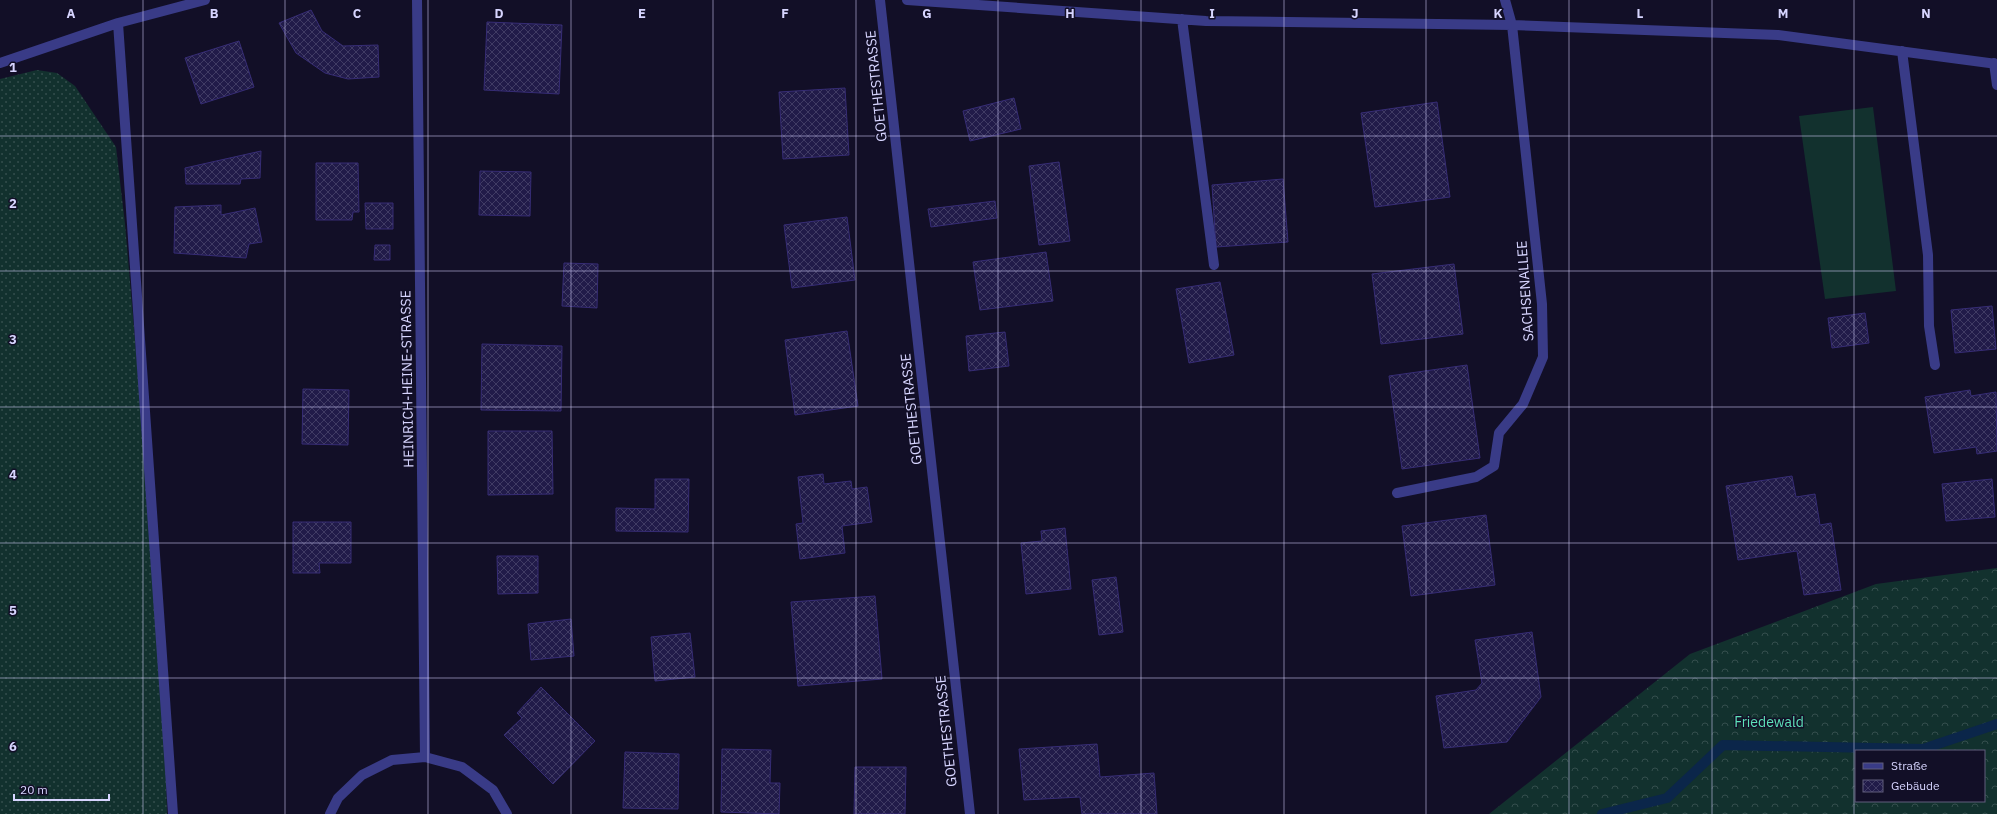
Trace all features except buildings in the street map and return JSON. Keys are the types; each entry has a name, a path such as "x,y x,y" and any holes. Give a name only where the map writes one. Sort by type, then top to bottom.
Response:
{"street":[{"path":"0,63 118,23 205,0"},
{"name":"HEINRICH-HEINE-STRASSE","path":"416,0 425,757"},
{"name":"GOETHESTRASSE","path":"880,0 970,814"},
{"path":"908,0 1182,20 1512,25 1778,35 1995,64 1997,85"},
{"name":"SACHSENALLEE","path":"1397,493 1476,477 1494,466 1499,433 1523,404 1543,357 1542,304 1512,25 1505,0"},
{"path":"1182,20 1214,265"},
{"path":"118,23 173,814"},
{"path":"1902,51 1928,255 1929,326 1935,365"},
{"path":"330,814 338,798 362,775 392,760 425,757 462,767 493,790 507,814"}],"green space":[{"path":"37,70 57,73 75,86 116,147 125,224 163,664 167,814 0,814 0,79"},
{"path":"1873,107 1896,291 1825,299 1799,116"},
{"name":"Friedewald","path":"1997,568 1997,814 1489,814 1690,654 1876,584"}],"waterway":[{"path":"1602,814 1667,798 1723,745 1923,749 1997,724"}]}
